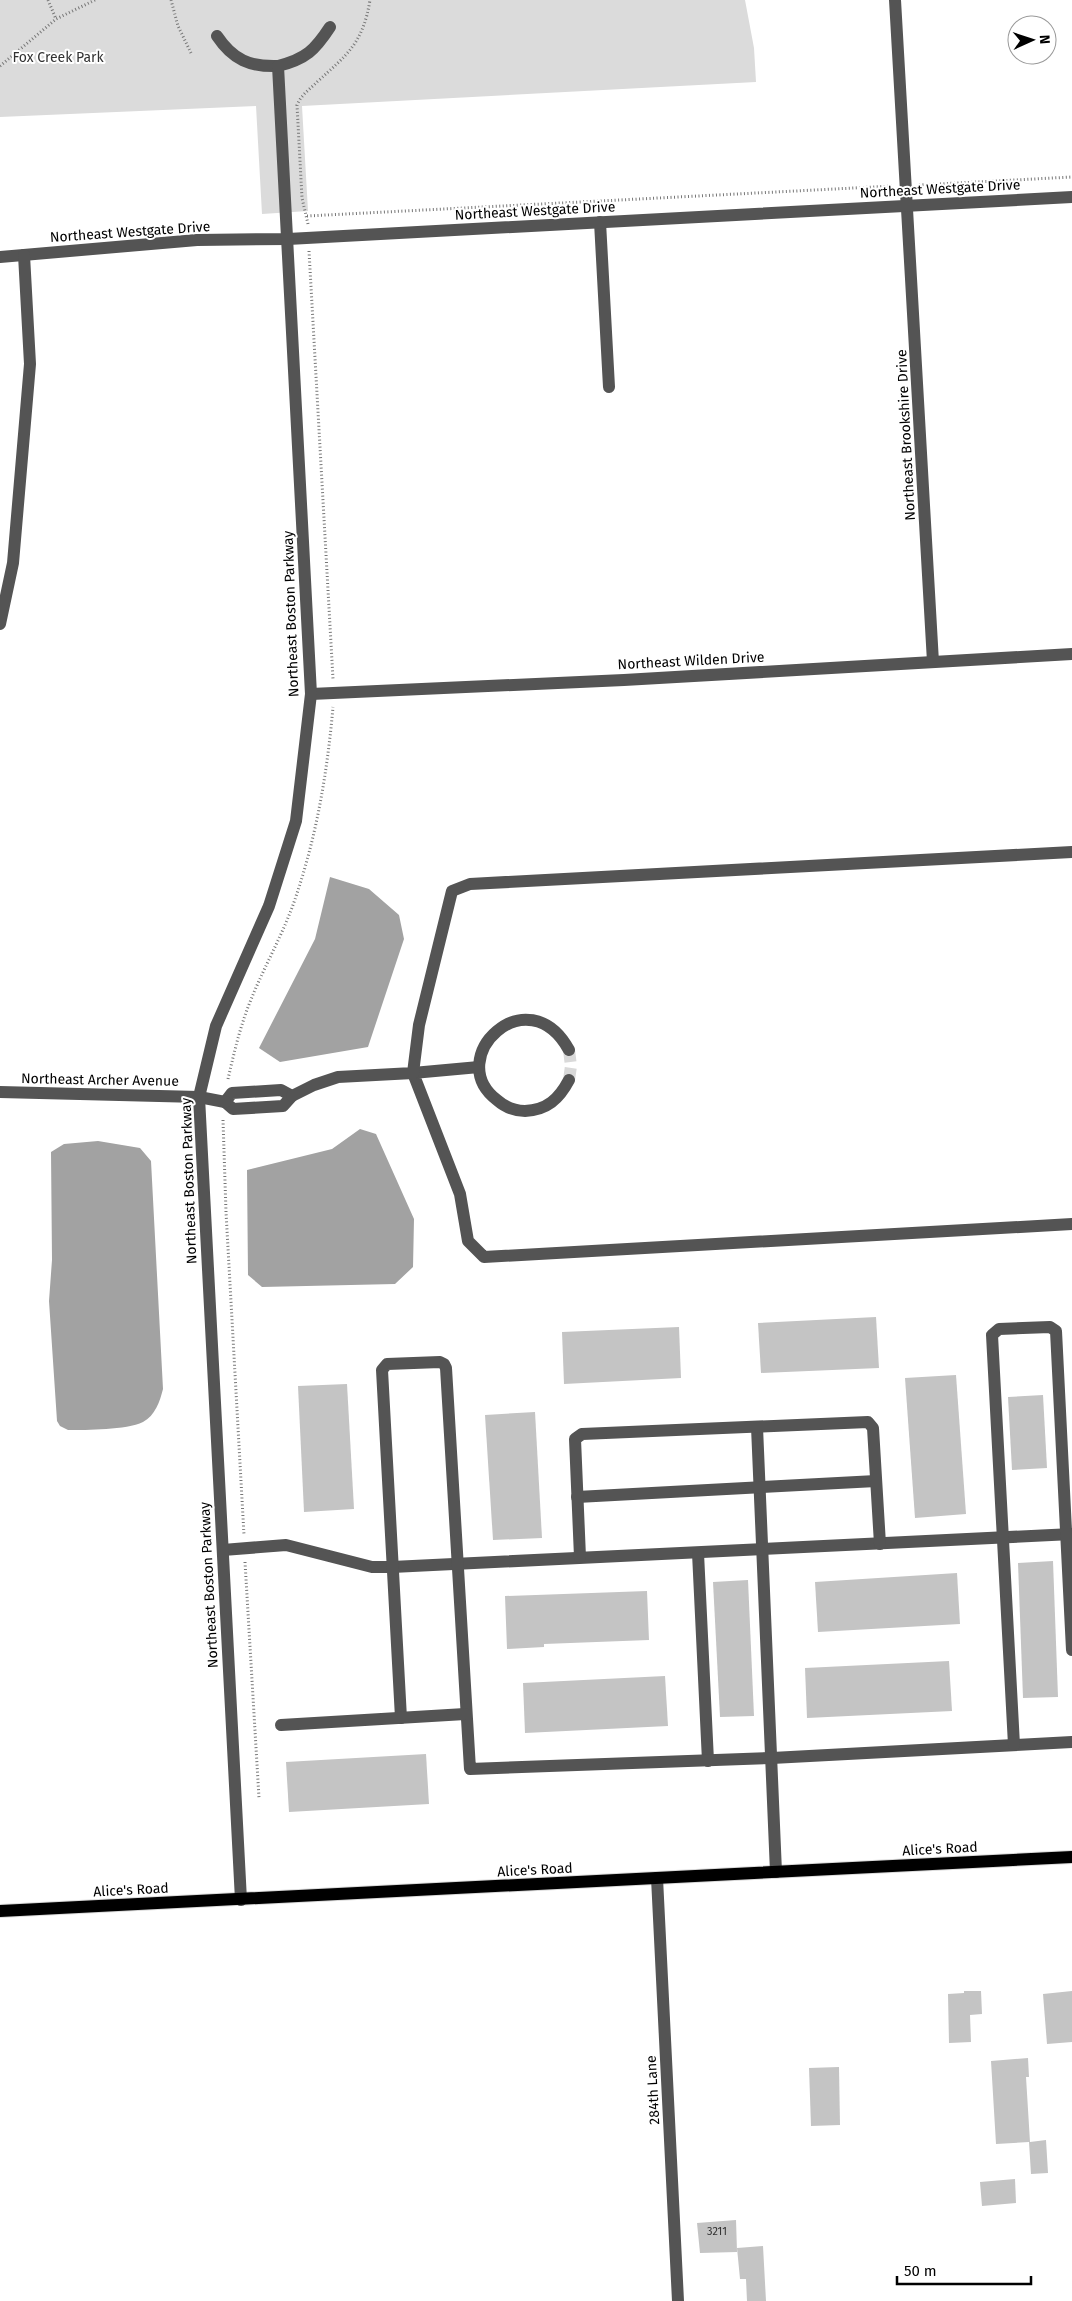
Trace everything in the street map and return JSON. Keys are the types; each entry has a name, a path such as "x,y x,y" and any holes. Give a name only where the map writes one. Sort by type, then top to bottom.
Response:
{"main road":[{"name":"Alice's Road","path":"0,1911 1072,1857"}],"street":[{"name":"Northeast Brookshire Drive","path":"895,0 933,662"},
{"path":"217,36 227,51 246,62 278,66 296,62 315,50 330,27"},
{"name":"Northeast Boston Parkway","path":"240,1900 199,1097 216,1026 269,906 296,821 312,694 278,66"},
{"name":"Northeast Westgate Drive","path":"0,257 197,240 309,237 1072,198"},
{"path":"600,222 609,387"},
{"path":"0,624 13,563 30,364 24,255"},
{"name":"Northeast Wilden Drive","path":"312,694 1072,654"},
{"path":"1072,852 470,884 452,891 419,1025 413,1073 460,1194 468,1241 484,1257 1072,1224"},
{"path":"569,1050 562,1038 551,1027 538,1021 524,1019 510,1022 497,1029 487,1040 481,1053 480,1067 483,1083 491,1096 504,1106 519,1111 535,1111 550,1105 561,1094 569,1080"},
{"name":"Northeast Archer Avenue","path":"0,1092 199,1097 224,1102 233,1109 283,1106 292,1096 314,1085 338,1077 480,1067"},
{"path":"1014,1746 992,1335 999,1329 1050,1326 1056,1331 1069,1534 1072,1650"},
{"path":"401,1718 382,1370 387,1364 440,1362 446,1368 465,1714 470,1769 708,1761 1072,1742"},
{"path":"580,1557 575,1439 577,1435 868,1422 873,1428 880,1544"},
{"path":"757,1427 776,1872"},
{"path":"578,1497 876,1480"},
{"path":"222,1550 297,1546 367,1566 392,1567 1069,1534"},
{"path":"698,1553 708,1761"},
{"path":"280,1725 465,1714"},
{"name":"284th Lane","path":"657,1878 678,2301"}],"path":[{"path":"48,0 56,19"},
{"path":"0,66 56,19 95,0"},
{"path":"172,0 178,26 191,53"},
{"path":"370,0 368,16 360,37 351,51 299,99 297,105 302,198 307,216 1072,177"},
{"path":"259,1798 222,1142 224,1102 237,1038 246,1012 292,906 313,840 323,792 333,693 309,237"}],"green space":[{"name":"Fox Creek Park","path":"0,0 745,0 754,48 756,82 302,106 308,211 262,214 256,106 0,117"}],"shaded area":[{"path":"330,877 369,889 399,915 404,939 368,1047 280,1062 259,1048 315,939"},
{"path":"360,1129 376,1134 414,1219 413,1267 395,1284 262,1287 248,1275 247,1170 332,1149"},
{"path":"98,1141 140,1148 151,1161 163,1389 154,1412 143,1422 117,1428 68,1430 60,1426 57,1421 49,1301 52,1260 51,1152 64,1144"}],"building":[{"path":"876,1317 879,1368 761,1373 758,1323"},
{"path":"679,1327 681,1378 564,1384 562,1332"},
{"path":"956,1375 966,1514 915,1518 905,1378"},
{"path":"347,1384 354,1509 304,1512 298,1386"},
{"path":"1043,1395 1047,1468 1012,1470 1008,1397"},
{"path":"535,1412 542,1538 493,1540 485,1415"},
{"path":"1053,1561 1058,1697 1023,1698 1018,1563"},
{"path":"957,1573 960,1624 818,1632 815,1582"},
{"path":"748,1580 754,1716 720,1717 713,1582"},
{"path":"647,1591 649,1640 544,1644 544,1647 507,1649 505,1596"},
{"path":"949,1661 952,1711 807,1718 805,1668"},
{"path":"665,1676 668,1726 525,1733 523,1683"},
{"path":"426,1754 429,1804 289,1812 286,1762"},
{"path":"964,1991 981,1991 982,2014 970,2015 971,2042 949,2043 948,1994 964,1993"},
{"path":"1072,1991 1072,2042 1047,2044 1043,1994"},
{"path":"1028,2058 1029,2077 1026,2077 1030,2142 1046,2140 1048,2173 1031,2174 1029,2142 996,2144 991,2061"},
{"path":"839,2067 840,2125 811,2126 809,2068"},
{"path":"1015,2179 1016,2203 982,2206 980,2182"},
{"path":"736,2220 737,2252 700,2253 697,2223"},
{"path":"763,2246 766,2301 747,2301 746,2279 740,2279 737,2248"}],"tunnel":[{"path":"569,1050 571,1066 569,1080"}]}
